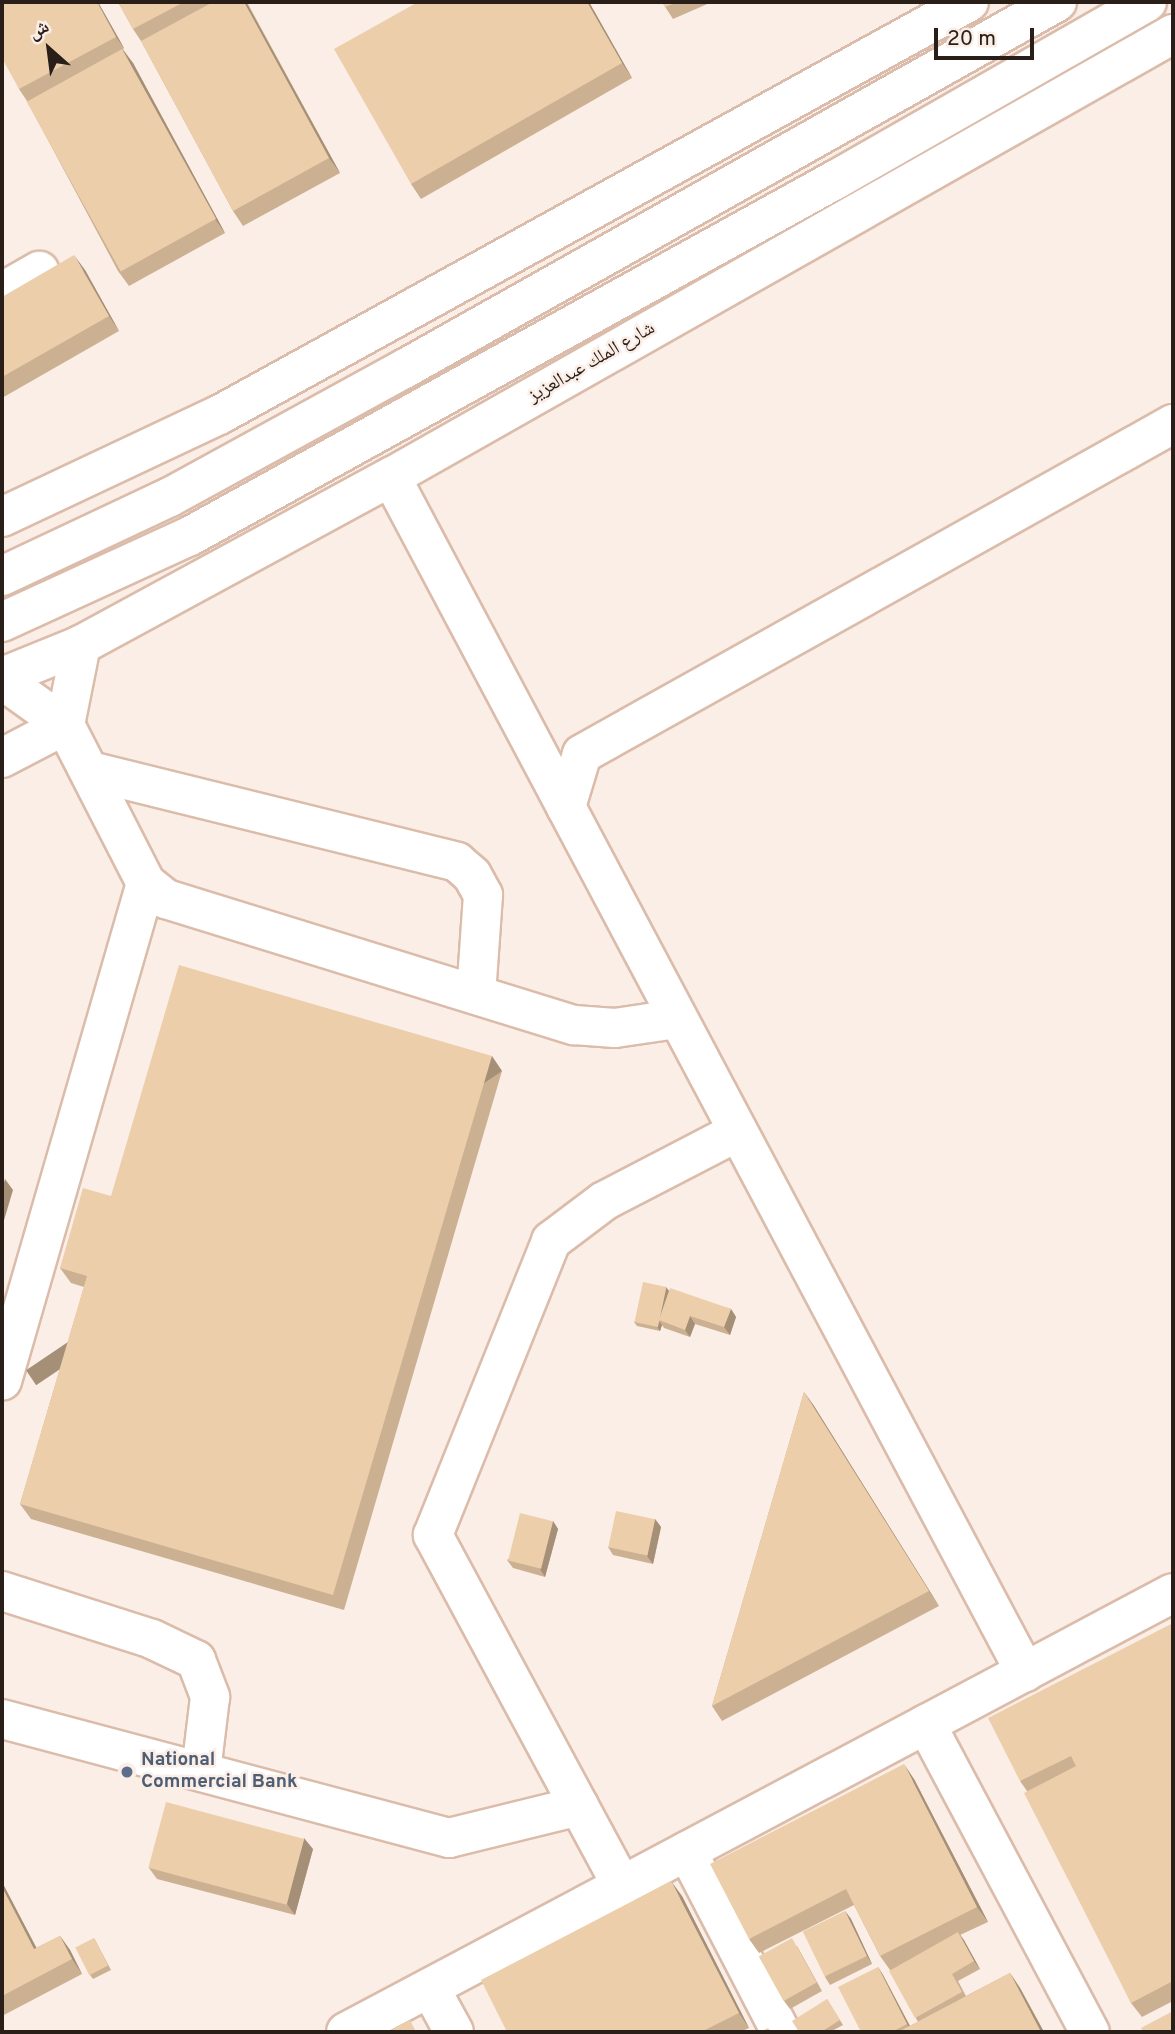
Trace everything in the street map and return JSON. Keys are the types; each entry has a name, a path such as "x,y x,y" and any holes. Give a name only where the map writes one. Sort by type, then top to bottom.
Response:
{"street":[{"path":"2,576 170,496 393,376 1056,2"},
{"path":"2,622 202,530 835,180 1147,2"},
{"path":"2,517 219,415 956,5"},
{"name":"شارع الملك عبدالعزيز","path":"2,678 81,645 391,477 1173,34"},
{"path":"2,292 39,271"},
{"path":"566,807 582,754 1173,424"},
{"path":"391,477 1025,1672"},
{"path":"65,725 81,645"},
{"path":"2,678 65,725 146,883 166,899 574,1025 615,1028 677,1019"},
{"path":"2,758 65,725"},
{"path":"90,771 457,862 472,875 483,895 476,995"},
{"path":"2,1381 146,883"},
{"path":"622,1885 433,1535 551,1241 604,1201 737,1132"},
{"path":"2,1591 152,1639 196,1660 210,1698 201,1771"},
{"path":"346,2032 1173,1594"},
{"path":"2,1719 449,1838 579,1806"},
{"path":"926,1724 1090,2032"},
{"path":"687,1851 781,2032"},
{"path":"430,1988 454,2032"}],"building":[{"path":"2,2 97,2 116,37 19,89 2,58"},
{"path":"118,2 184,2 133,29"},
{"path":"213,2 244,2 329,158 233,211 141,41"},
{"path":"418,2 587,2 622,63 411,184 334,49"},
{"path":"662,2 678,2 665,7"},
{"path":"122,49 216,219 121,272 27,102"},
{"path":"74,255 109,316 2,377 2,297"},
{"path":"179,965 492,1056 333,1595 20,1504 87,1276 60,1268 83,1188 111,1196"},
{"path":"643,1282 666,1287 658,1327 634,1322"},
{"path":"670,1288 731,1309 724,1327 690,1316 685,1330 659,1320"},
{"path":"804,1392 929,1591 712,1706"},
{"path":"616,1511 655,1519 647,1556 608,1547"},
{"path":"520,1513 553,1521 541,1569 508,1561"},
{"path":"1173,1623 1173,1981 1131,2003 1024,1793 1076,1766 1071,1756 1020,1781 988,1718"},
{"path":"904,1764 977,1907 880,1956 846,1889 749,1939 710,1864"},
{"path":"166,1802 304,1839 287,1905 148,1868"},
{"path":"671,1881 739,2013 701,2032 507,2032 481,1980"},
{"path":"2,1887 34,1949 60,1936 72,1959 2,1996"},
{"path":"845,1911 867,1956 825,1977 803,1932"},
{"path":"958,1932 974,1961 952,1974 962,1992 915,2018 889,1971"},
{"path":"94,1938 108,1966 89,1975 75,1948"},
{"path":"792,1938 817,1983 783,2001 759,1956"},
{"path":"878,1967 907,2024 892,2032 861,2032 838,1987"},
{"path":"1010,1973 1041,2032 898,2032"},
{"path":"827,1999 840,2020 821,2032 799,2032 792,2021"},
{"path":"1173,2011 1173,2032 1143,2032 1141,2028"},
{"path":"410,2020 416,2032 388,2032"}],"place":[{"name":"National Commercial Bank","path":"127,1772"}]}
